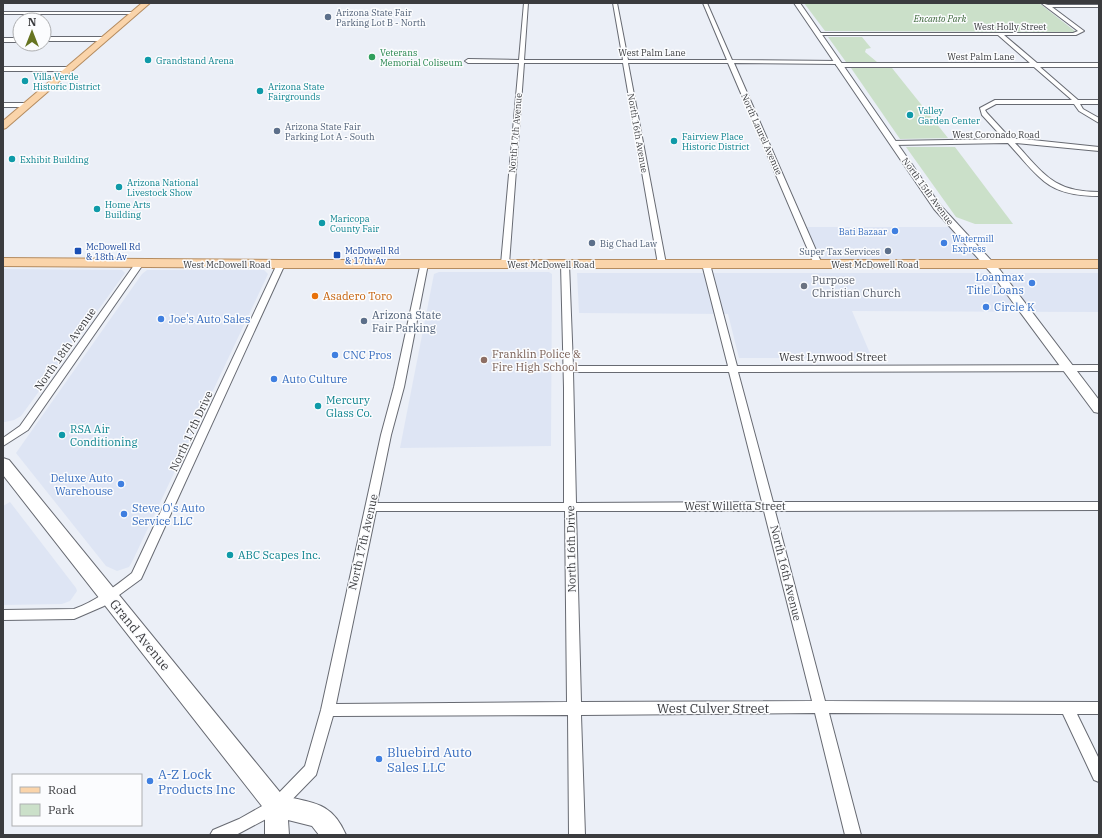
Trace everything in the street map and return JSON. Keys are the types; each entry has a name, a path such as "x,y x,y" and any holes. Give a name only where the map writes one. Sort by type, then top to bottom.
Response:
{"main road":[{"path":"3,126 146,3"},
{"name":"West McDowell Road","path":"3,262 281,264 1099,264"},
{"name":"Grand Avenue","path":"3,464 276,806"},
{"path":"277,835 276,806 319,816 334,835"}],"street":[{"name":"North 17th Avenue","path":"506,264 526,3"},
{"name":"North 16th Avenue","path":"615,3 662,264"},
{"name":"North Laurel Avenue","path":"705,3 818,264"},
{"name":"North 15th Avenue","path":"797,3 937,207 989,265 1099,409"},
{"path":"1045,4 1099,6"},
{"name":"West Holly Street","path":"819,34 1082,33 1081,30 1045,4"},
{"path":"3,14 134,13"},
{"path":"998,34 1074,98 1081,110 1099,121"},
{"path":"52,40 104,39"},
{"name":"West Palm Lane","path":"468,61 1099,65"},
{"path":"3,70 69,70"},
{"path":"1099,102 1000,102 988,105 982,109 984,114 1047,181 1064,190 1099,194"},
{"path":"3,105 28,105"},
{"name":"West Coronado Road","path":"893,143 1040,142 1099,149"},
{"name":"North 18th Avenue","path":"3,443 24,428 140,263"},
{"name":"North 17th Drive","path":"109,597 137,576 281,264"},
{"name":"North 17th Avenue","path":"218,835 244,824 276,806 311,770 328,710 372,507 386,434 399,387 424,264"},
{"name":"North 16th Drive","path":"565,264 569,388 576,835"},
{"name":"North 16th Avenue","path":"706,264 853,835"},
{"name":"West Lynwood Street","path":"568,369 1099,368"},
{"name":"West Willetta Street","path":"372,507 1099,506"},
{"path":"3,615 74,614 83,612 109,597"},
{"name":"West Culver Street","path":"328,710 574,708 1099,708"},
{"path":"1067,708 1099,776"}],"shaded area":[{"path":"803,227 955,227 989,265 818,264"},
{"path":"3,269 122,270 125,273 21,416 14,420 5,422 3,422"},
{"path":"147,270 264,270 268,274 132,562 129,567 117,571 106,566 16,453 142,274"},
{"name":"Franklin Police & Fire High School","path":"439,272 549,272 552,274 551,446 400,448 434,274"},
{"path":"577,273 1099,273 1099,312 852,311 872,358 739,358 728,314 579,313"},
{"path":"10,502 76,588 77,591 70,601 62,604 3,605 3,506"}],"green space":[{"name":"Encanto Park","path":"804,3 1039,3 1076,32 825,31"},
{"path":"828,37 862,37 871,48 866,49 865,52 877,62 846,62"},
{"path":"851,68 892,68 948,138 900,139"},
{"path":"906,147 955,147 1013,224 975,224 956,217"}],"place":[{"name":"Arizona State Fair Parking Lot B - North","path":"328,17"},
{"name":"Veterans Memorial Coliseum","path":"372,57"},
{"name":"Grandstand Arena","path":"148,60"},
{"name":"Villa Verde Historic District","path":"25,81"},
{"name":"Arizona State Fairgrounds","path":"260,91"},
{"name":"Valley Garden Center","path":"910,115"},
{"name":"Arizona State Fair Parking Lot A - South","path":"277,131"},
{"name":"Fairview Place Historic District","path":"674,141"},
{"name":"Exhibit Building","path":"12,159"},
{"name":"Arizona National Livestock Show","path":"119,187"},
{"name":"Home Arts Building","path":"97,209"},
{"name":"Maricopa County Fair","path":"322,223"},
{"name":"Bati Bazaar","path":"895,231"},
{"name":"Big Chad Law","path":"592,243"},
{"name":"Watermill Express","path":"944,243"},
{"name":"McDowell Rd & 18th Av","path":"78,251"},
{"name":"Super Tax Services","path":"888,251"},
{"name":"McDowell Rd & 17th Av","path":"337,255"},
{"name":"Loanmax Title Loans","path":"1032,283"},
{"name":"Purpose Christian Church","path":"804,286"},
{"name":"Asadero Toro","path":"315,296"},
{"name":"Circle K","path":"986,307"},
{"name":"Joe's Auto Sales","path":"161,319"},
{"name":"Arizona State Fair Parking","path":"364,321"},
{"name":"CNC Pros","path":"335,355"},
{"name":"Franklin Police & Fire High School","path":"484,360"},
{"name":"Auto Culture","path":"274,379"},
{"name":"Mercury Glass Co.","path":"318,406"},
{"name":"RSA Air Conditioning","path":"62,435"},
{"name":"Deluxe Auto Warehouse","path":"121,484"},
{"name":"Steve O's Auto Service LLC","path":"124,514"},
{"name":"ABC Scapes Inc.","path":"230,555"},
{"name":"Bluebird Auto Sales LLC","path":"379,759"},
{"name":"A-Z Lock Products Inc","path":"150,781"}]}
